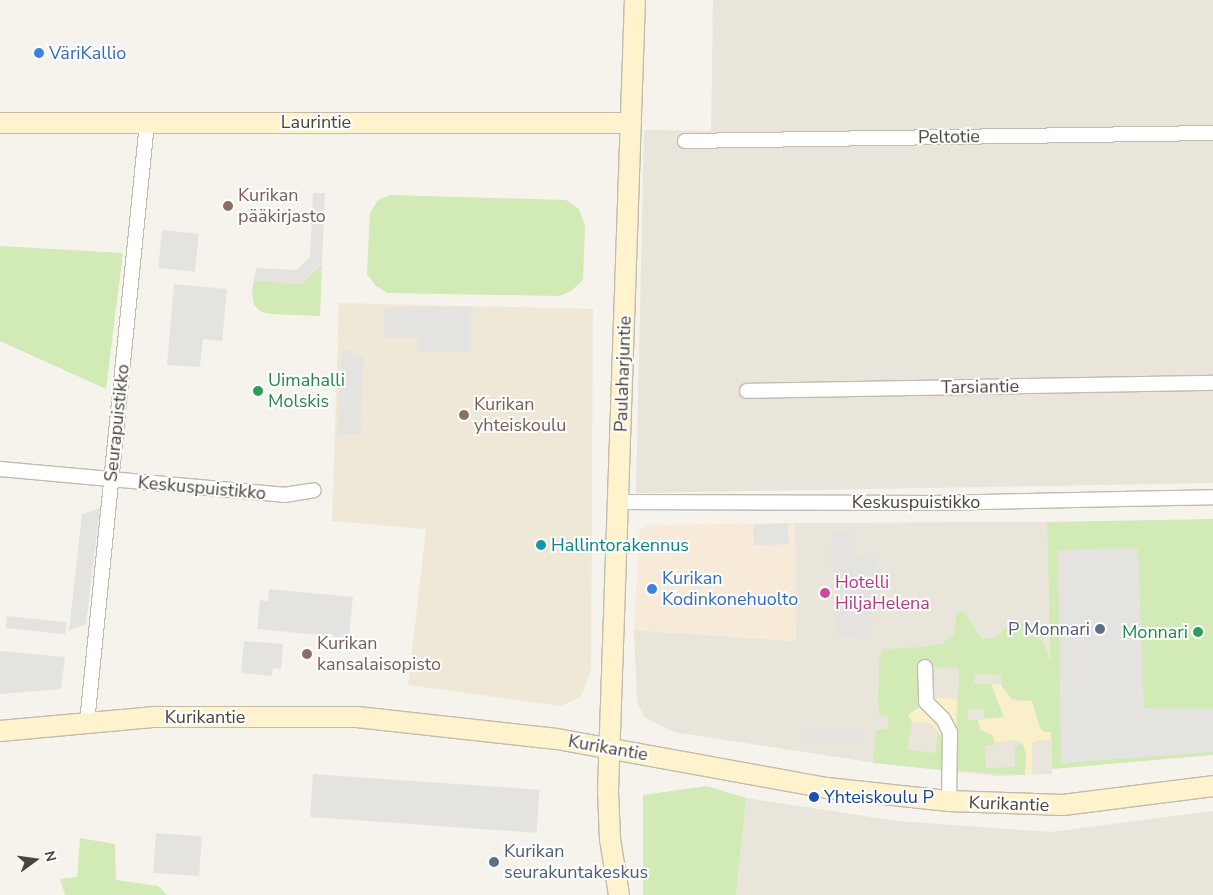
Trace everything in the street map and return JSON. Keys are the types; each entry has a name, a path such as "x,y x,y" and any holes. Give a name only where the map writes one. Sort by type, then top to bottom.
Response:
{"main road":[{"name":"Paulaharjuntie","path":"619,895 610,839 610,748 635,0"},
{"name":"Laurintie","path":"0,123 631,123"},
{"name":"Kurikantie","path":"0,731 155,717 357,717 557,739 827,788 949,802 1063,805 1213,786"}],"street":[{"name":"Seurapuistikko","path":"87,723 146,123"},
{"name":"Peltotie","path":"685,140 1213,133"},
{"name":"Tarsiantie","path":"748,391 1213,383"},
{"name":"Keskuspuistikko","path":"0,469 284,495 314,490"},
{"name":"Keskuspuistikko","path":"619,502 933,503 1213,497"},
{"path":"926,667 926,702 943,718 950,732 949,802"}],"shaded area":[{"path":"713,0 1213,0 1213,483 636,493 644,130 711,131"},
{"path":"313,193 325,193 322,263 301,284 254,280 256,268 296,270 310,257"},
{"path":"162,230 199,234 195,272 158,268"},
{"path":"174,284 227,289 222,341 203,339 200,367 167,365"},
{"name":"Kurikan yhteiskoulu","path":"339,303 593,309 591,670 581,697 560,706 408,685 426,529 332,521"},
{"path":"384,307 471,307 471,352 417,352 417,337 384,337"},
{"path":"341,350 353,351 353,357 363,357 361,435 338,435"},
{"path":"100,508 86,624 69,631 82,514"},
{"path":"1047,522 1052,774 996,776 875,763 674,732 644,717 637,702 634,630 795,641 795,523"},
{"path":"788,523 789,544 754,546 753,525"},
{"path":"795,523 796,641 634,630 639,531 648,525"},
{"path":"855,531 855,557 875,558 872,638 836,637 837,571 830,570 832,532"},
{"name":"P Monnari","path":"1138,548 1144,708 1213,709 1213,752 1061,763 1058,550"},
{"path":"269,589 353,597 349,638 257,629 260,600 268,601"},
{"path":"7,616 67,622 65,634 6,628"},
{"path":"244,641 283,644 281,669 273,668 272,676 241,673"},
{"path":"0,651 65,657 61,689 0,694"},
{"path":"807,728 861,729 861,743 807,742"},
{"path":"313,774 539,790 536,833 310,817"},
{"path":"746,798 898,821 1050,832 1213,811 1213,895 736,895"},
{"path":"156,833 202,836 199,876 153,873"}],"green space":[{"path":"390,195 566,200 579,209 585,225 583,280 571,291 560,296 388,293 376,286 367,274 370,213 378,200"},
{"path":"0,246 123,253 106,389 0,341"},
{"path":"322,264 320,316 271,314 261,312 254,305 252,292 254,280 301,284"},
{"path":"1213,519 1213,755 1052,769 1051,732 1044,732 1040,728 1032,701 1008,698 1002,691 1001,675 975,674 974,684 991,684 1004,717 984,718 984,709 968,709 968,720 978,720 986,733 993,735 995,745 985,746 986,768 1015,767 1015,747 1022,743 1026,753 1025,775 955,771 959,668 929,667 918,708 908,715 912,722 907,750 936,753 937,732 945,744 944,770 873,763 876,730 888,729 889,717 879,715 878,705 879,660 883,649 925,647 943,643 955,633 956,615 959,611 965,612 981,639 996,637 1013,621 1026,621 1041,638 1050,661 1047,522"},
{"path":"707,786 746,798 736,895 643,895 643,795"},
{"path":"80,838 115,844 116,880 158,886 167,895 65,895 60,879 77,877"}],"sand":[{"path":"991,684 1001,685 1013,701 1032,701 1040,728 1044,732 1051,732 1051,740 1039,740 1032,743 1032,775 1025,775 1026,753 1022,743 1015,740 995,742 991,733 980,730 978,720 1004,717"},
{"path":"922,696 957,700 955,771 943,736 929,723 912,722 908,715 918,708"}],"place":[{"name":"VäriKallio","path":"39,53"},
{"name":"Kurikan pääkirjasto","path":"228,206"},
{"name":"Uimahalli Molskis","path":"258,391"},
{"name":"Kurikan yhteiskoulu","path":"464,415"},
{"name":"Hallintorakennus","path":"541,545"},
{"name":"Kurikan Kodinkonehuolto","path":"652,589"},
{"name":"Hotelli HiljaHelena","path":"825,593"},
{"name":"P Monnari","path":"1100,629"},
{"name":"Monnari","path":"1198,632"},
{"name":"Kurikan kansalaisopisto","path":"307,654"},
{"name":"Yhteiskoulu P","path":"814,797"},
{"name":"Kurikan seurakuntakeskus","path":"494,862"}]}
